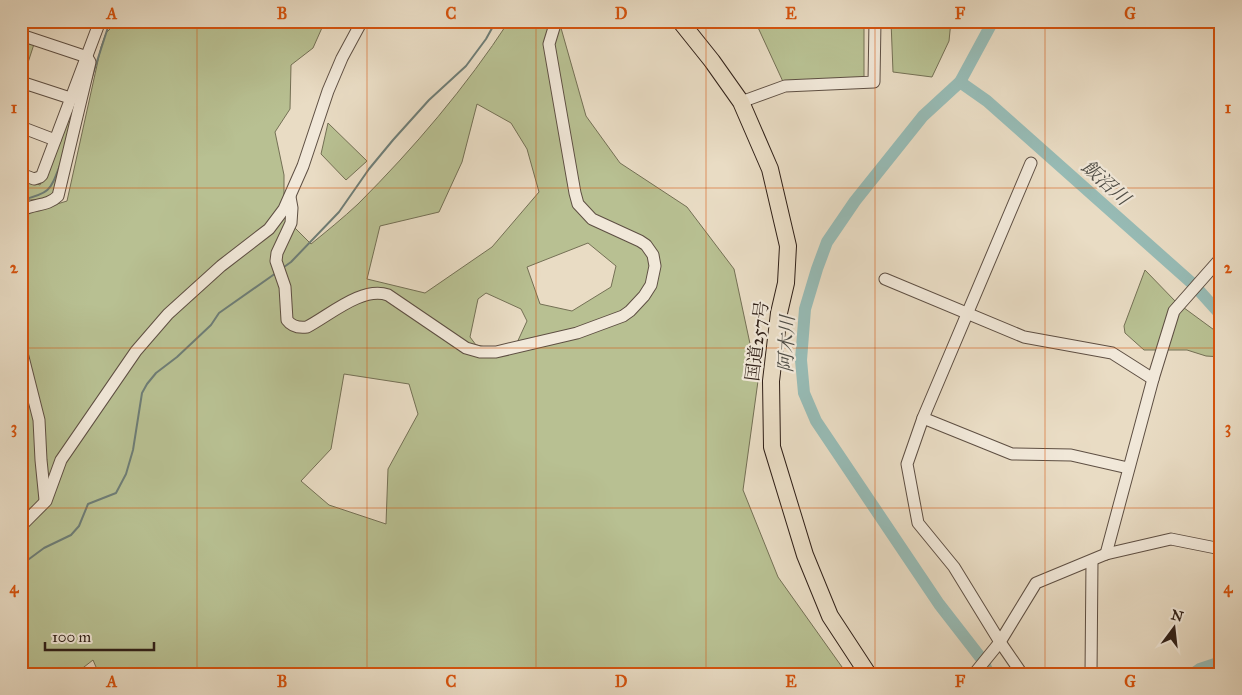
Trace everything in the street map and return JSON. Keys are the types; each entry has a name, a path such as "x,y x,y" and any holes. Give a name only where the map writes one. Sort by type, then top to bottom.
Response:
{"highway":[{"name":"国道257号","path":"680,21 741,102 770,168 788,246 786,283 779,313 771,381 772,447 805,554 830,616 868,674"}],"street":[{"path":"21,174 34,178 40,177 100,21"},
{"path":"21,526 46,501 60,460 136,350 168,314 190,293 269,229 284,209 303,166 328,91 342,58 362,21"},
{"path":"290,197 292,208 291,223 277,253 285,287 287,320 293,326 307,327 366,293 380,292 388,295 466,348 480,352 496,352 577,333 616,320 630,311 651,285 655,272 655,261 646,245 592,219 578,204 549,44 556,21"},
{"path":"741,102 785,86 874,82 875,21"},
{"path":"21,35 87,57 90,60 58,196 46,205 29,207 21,211"},
{"path":"21,82 70,98"},
{"path":"21,127 55,140"},
{"path":"1022,674 954,567 918,523 907,464 923,418 1031,163"},
{"path":"1106,554 1152,379 1174,311 1220,259 1221,252"},
{"path":"885,279 1024,337 1112,353 1152,379"},
{"path":"21,349 39,420 46,501"},
{"path":"923,418 1012,454 1071,455 1128,468"},
{"path":"975,673 1000,642 1036,583 1092,562 1106,554 1171,539 1221,549"},
{"path":"1091,674 1092,562"}],"green space":[{"path":"114,21 325,21 313,48 291,65 290,109 275,132 284,175 284,217 311,244 358,204 419,139 475,70 509,21 559,21 586,116 620,163 687,207 734,269 758,381 743,490 778,577 847,674 99,674 93,660 75,674 21,674 21,215 67,201 101,47 106,33 112,27","holes":["477,104 511,123 527,149 539,192 492,247 425,293 367,279 380,226 439,212 462,162","588,243 616,266 611,287 572,311 540,304 527,267","486,293 521,309 527,321 515,347 505,351 476,345 470,337 478,299","344,374 409,384 418,414 388,469 386,524 329,505 301,481 331,449"]},
{"path":"755,21 864,21 864,78 785,86"},
{"path":"891,21 951,21 949,41 932,77 893,72"},
{"path":"21,37 35,41 23,78 21,77"},
{"path":"83,76 57,191 40,199 21,199 21,179 40,185"},
{"path":"328,123 367,161 346,180 321,154"},
{"path":"1145,270 1176,302 1221,335 1221,357 1206,356 1187,350 1144,350 1125,333 1124,326"}],"waterway":[{"path":"90,83 110,21"},
{"path":"284,267 339,212 369,169 429,100 466,66 486,39 496,21"},
{"name":"阿木川","path":"988,674 984,662 939,604 816,421 804,393 801,360 805,309 827,242 855,201 923,116 960,82 993,21"},
{"name":"飯沼川","path":"960,82 987,101 1194,285 1221,315"},
{"path":"22,200 48,190 60,165"},
{"path":"21,565 44,548 71,535 79,526 88,504 116,493 126,474 133,450 142,393 156,373 177,357 211,325 219,313 276,273"},
{"name":"阿木川","path":"1193,674 1200,669 1221,662"}]}
